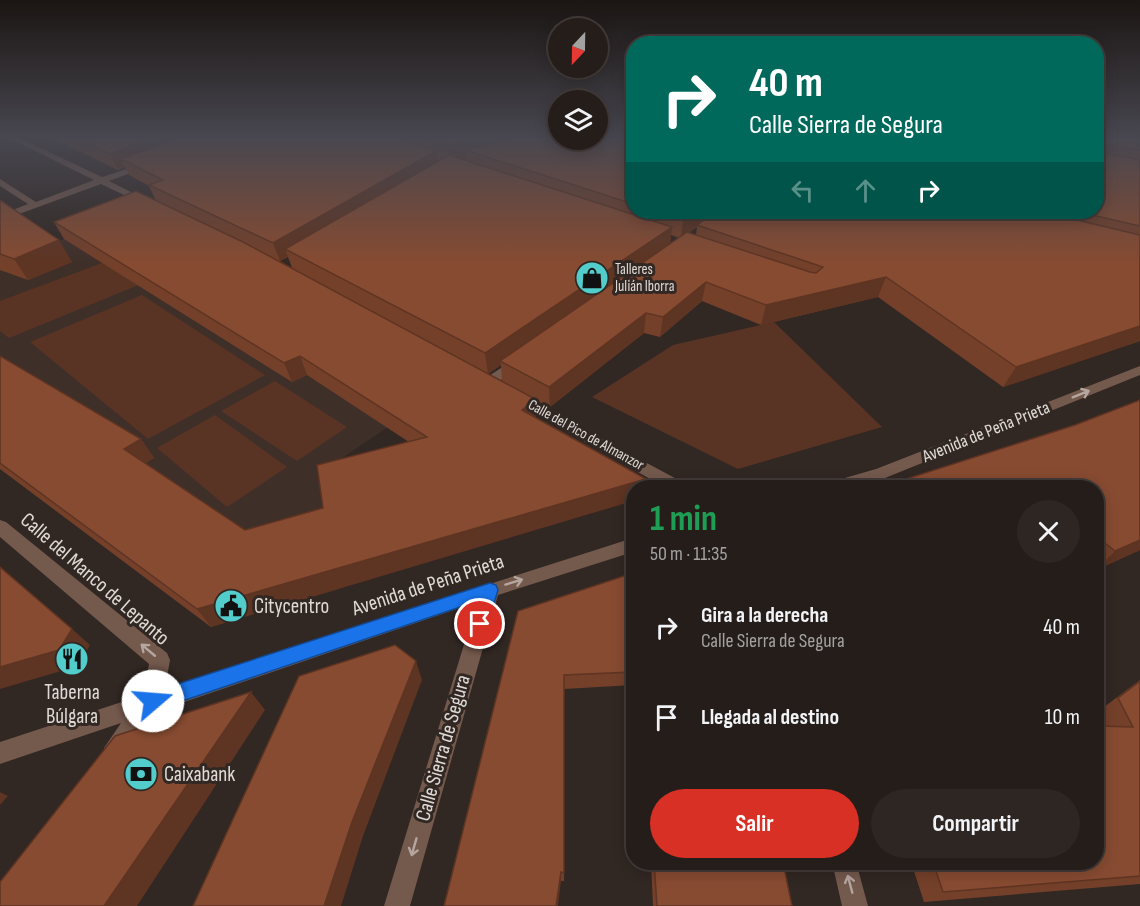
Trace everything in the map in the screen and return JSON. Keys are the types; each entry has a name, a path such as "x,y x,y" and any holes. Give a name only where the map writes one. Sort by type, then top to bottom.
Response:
{"street":[{"path":"97,179 154,206"},
{"path":"0,218 105,179"},
{"path":"0,182 35,205"},
{"name":"Calle del Pico de Almanzor","path":"524,357 494,385 666,480"},
{"name":"Avenida de Peña Prieta","path":"859,480 880,474 1140,370"},
{"name":"Calle del Manco de Lepanto","path":"0,527 160,660 153,701"},
{"name":"Avenida de Peña Prieta","path":"0,753 490,590 626,547"},
{"name":"Calle Sierra de Segura","path":"397,906 490,590"},
{"path":"104,761 153,701"},
{"path":"846,870 855,906"}],"shaded area":[{"path":"132,212 447,387 323,471 340,589 211,627 0,469 0,264"},
{"path":"110,260 146,282 9,338 0,331 0,301"},
{"path":"142,295 265,375 148,439 30,342"},
{"path":"774,322 882,427 738,469 592,397 673,345"},
{"path":"275,381 347,427 297,461 221,411"},
{"path":"215,415 287,467 227,507 157,448"}],"building":[{"path":"386,179 273,243 149,185 163,180"},
{"path":"407,179 524,179 626,212 626,219 647,219 672,227 485,353 285,249"},
{"path":"556,179 626,179 626,202"},
{"path":"1104,179 1140,179 1140,226 1104,218"},
{"path":"136,191 243,242 535,399 522,410 646,479 626,480 626,485 197,609 0,463 0,356 141,439 124,449 245,530 323,508 317,465 427,437 300,356 284,363 54,222"},
{"path":"0,200 59,240 14,259 0,254"},
{"path":"706,219 1073,219 1140,235 1140,326 1016,367 886,277 766,305 706,282 663,317 646,313 549,387 500,361 687,232 810,272 816,273 823,267 697,225"},
{"path":"1140,400 1140,540 1115,551 1104,542 1104,480 903,480 1075,425"},
{"path":"0,567 72,629 59,650 0,667"},
{"path":"626,575 626,672 564,675 564,873 561,872 556,906 444,906 518,611"},
{"path":"395,645 416,661 352,822 324,906 193,906 299,676"},
{"path":"1140,681 1140,876 943,892 936,870 1104,870 1104,726 1133,727 1118,698"},
{"path":"251,692 104,906 0,906 0,882 115,736"},
{"path":"655,870 785,870 792,906 657,906"}],"place":[{"name":"Talleres Julián Iborra","path":"592,278"},
{"name":"Citycentro","path":"231,606"},
{"name":"Taberna Búlgara","path":"72,659"},
{"name":"Caixabank","path":"141,774"}],"route":[{"path":"153,701 490,590 480,624"}]}
